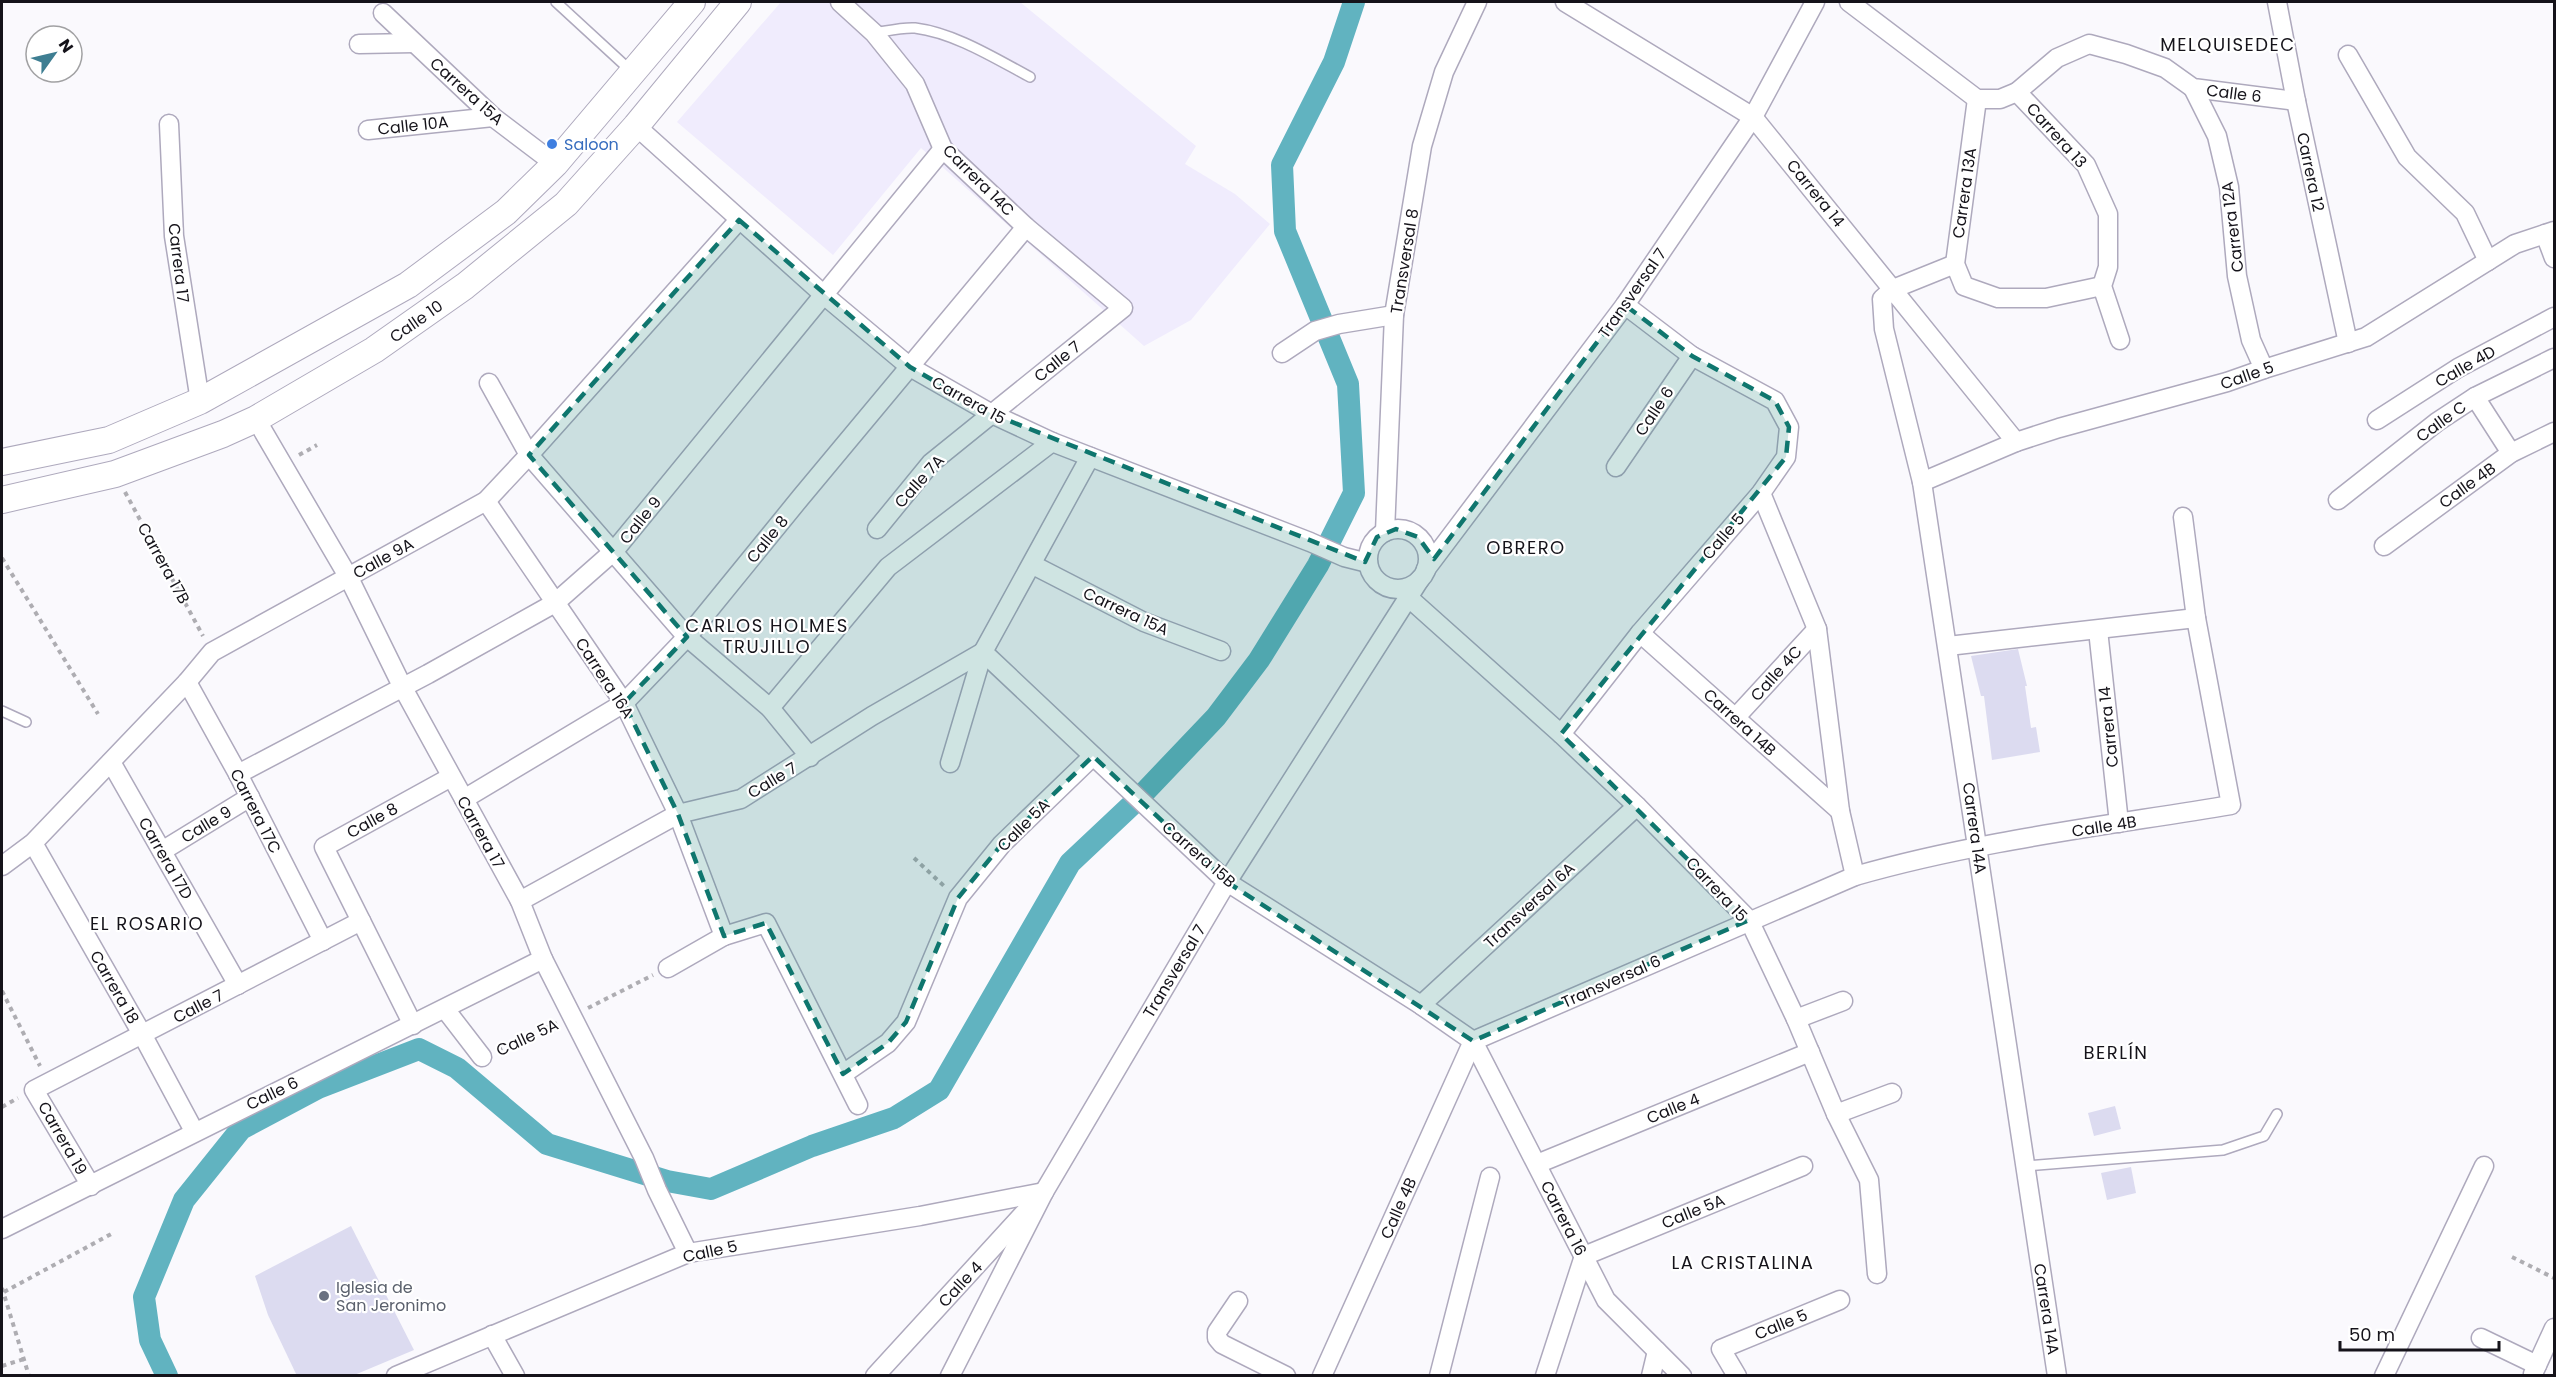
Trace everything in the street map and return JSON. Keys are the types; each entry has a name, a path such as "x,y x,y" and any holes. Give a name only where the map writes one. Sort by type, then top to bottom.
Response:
{"main road":[{"name":"Calle 10","path":"2,462 109,440 200,401 408,285 506,212 555,164 692,2"},
{"name":"Calle 10","path":"2,500 115,474 223,434 256,419 374,350 465,286 566,204 636,126 738,2"}],"street":[{"name":"Carrera 14C","path":"840,2 874,33 915,84 943,149 1026,227 1123,308"},
{"name":"Transversal 8","path":"1385,532 1394,315 1422,146 1444,72 1477,2"},
{"name":"Carrera 14","path":"1565,2 1753,117 2016,442"},
{"name":"Transversal 7","path":"950,1376 1044,1192 1227,882 1423,574 1624,305 1753,117 1815,2"},
{"path":"1849,2 1977,99"},
{"name":"Carrera 12","path":"2277,2 2348,343"},
{"name":"Carrera 15A","path":"383,13 493,117 555,164"},
{"path":"359,44 414,43"},
{"name":"Calle 6","path":"2017,92 2057,58 2089,44 2165,68 2193,88 2296,100"},
{"path":"2348,55 2407,157 2465,213 2488,261"},
{"name":"Carrera 12A","path":"2193,88 2217,136 2229,187 2237,276 2251,340 2264,369"},
{"name":"Carrera 13","path":"1977,99 2000,99 2017,92 2086,165 2108,214 2108,267 2102,286"},
{"name":"Carrera 13A","path":"1977,99 1955,264 1964,286 1998,298 2046,298 2102,286"},
{"name":"Calle 10A","path":"368,130 493,117"},
{"name":"Carrera 17","path":"169,124 174,237 200,401"},
{"name":"Carrera 15","path":"636,126 824,295 910,367 992,414 1052,442 1344,557 1368,563"},
{"name":"Calle 9","path":"238,774 403,688 555,603 614,551 943,149"},
{"name":"Calle 9A","path":"2,866 33,843 187,682 212,652 486,501 739,220"},
{"name":"Calle 8","path":"464,800 624,703 687,638 1026,227"},
{"path":"2550,233 2554,258"},
{"name":"Calle 5","path":"1922,482 2016,442 2227,382 2366,337 2515,244 2550,233"},
{"path":"1893,289 1955,264"},
{"path":"2102,286 2120,340"},
{"name":"Carrera 14A","path":"1893,289 1882,299 1884,329 1922,482 2057,1376"},
{"path":"1624,305 1692,356"},
{"name":"Calle 7","path":"992,414 1123,308"},
{"path":"1282,353 1315,331 1339,324 1394,315"},
{"name":"Calle 4D","path":"2377,420 2458,368 2554,317"},
{"name":"Calle 6","path":"1616,467 1692,356"},
{"name":"Calle 5","path":"1561,734 1640,633 1761,493 1786,457 1789,427 1775,401 1692,356"},
{"name":"Calle C","path":"2338,500 2437,422 2475,397 2554,358"},
{"path":"489,383 529,455 687,638 770,708 810,757"},
{"path":"2475,397 2511,453"},
{"name":"Calle 7A","path":"877,529 931,463 992,414"},
{"name":"Carrera 17","path":"256,419 349,578 403,688 519,901 543,959 644,1158 688,1253"},
{"name":"Calle 4B","path":"2384,546 2511,453 2554,432"},
{"path":"770,708 888,567 1052,442"},
{"path":"950,763 983,652 1033,565 1090,457"},
{"path":"1761,493 1817,629 1840,811 1855,876"},
{"name":"Carrera 16A","path":"486,501 624,703 678,814 724,936"},
{"path":"1948,646 2196,618 2183,518"},
{"path":"1396,529 1408,531 1418,537 1425,546 1428,558 1423,574 1402,589 1392,589 1375,579 1368,563 1372,544 1385,532 1396,529"},
{"name":"Carrera 15A","path":"1033,565 1144,622 1221,651"},
{"name":"Carrera 15","path":"1409,598 1561,734 1637,806 1749,921 1796,1019 1836,1114 1869,1180 1877,1274"},
{"name":"Calle 4B","path":"1855,876 1901,862 1977,846 2231,805 2196,618"},
{"name":"Calle 4C","path":"1736,717 1817,629"},
{"name":"Carrera 14","path":"2098,630 2119,823"},
{"name":"Carrera 14B","path":"1640,633 1840,811"},
{"name":"Calle 7","path":"519,901 678,814 741,799 872,716 983,652"},
{"name":"Carrera 15B","path":"983,652 1227,882 1421,1005 1473,1041"},
{"name":"Carrera 17C","path":"187,682 238,774 323,941"},
{"name":"Calle 5A","path":"843,1074 888,1043 906,1022 958,898 1002,844 1093,756"},
{"name":"Carrera 17D","path":"111,762 238,985"},
{"name":"Calle 8","path":"361,921 324,846 451,777"},
{"name":"Calle 9","path":"162,851 250,797"},
{"name":"Transversal 6A","path":"1421,1005 1637,806"},
{"name":"Carrera 18","path":"33,843 142,1034 194,1131"},
{"name":"Transversal 6","path":"1473,1041 1855,876"},
{"path":"361,921 413,1025"},
{"name":"Calle 7","path":"41,1086 361,921"},
{"path":"668,968 724,936 766,923 858,1106"},
{"name":"Calle 6","path":"2,1229 91,1186 194,1131 543,959"},
{"path":"1796,1019 1843,1001"},
{"path":"444,1009 482,1057"},
{"name":"Calle 4B","path":"1322,1376 1473,1041"},
{"name":"Carrera 16","path":"1473,1041 1606,1300 1682,1376"},
{"name":"Calle 4","path":"1537,1164 1810,1052"},
{"name":"Carrera 19","path":"41,1086 91,1186"},
{"path":"1836,1114 1892,1093"},
{"name":"Calle 5A","path":"1584,1256 1803,1166"},
{"path":"2384,1376 2484,1166"},
{"path":"1438,1376 1491,1177"},
{"name":"Calle 5","path":"396,1376 688,1253 1044,1192"},
{"name":"Calle 4","path":"875,1376 1044,1192"},
{"path":"1545,1376 1584,1256"},
{"name":"Calle 5","path":"1737,1376 1721,1349 1840,1300"},
{"path":"1238,1301 1217,1332 1217,1338 1222,1344 1286,1376"},
{"path":"2481,1338 2535,1370 2554,1328"},
{"path":"492,1335 514,1376"},
{"path":"1651,1376 1657,1351"}],"lane":[{"path":"556,2 633,73"},
{"path":"874,33 913,28 929,31 981,50 1030,77"},
{"path":"2,711 26,723"},
{"path":"2025,1166 2223,1150 2264,1136 2277,1114"}],"path":[{"name":"Carrera 17B","path":"115,474 212,652"},
{"path":"2,558 98,714"},
{"path":"914,858 958,898"},
{"path":"572,1016 668,968"},
{"path":"2,991 41,1086"},
{"name":"Calle 5A","path":"482,1057 572,1016"},
{"path":"29,1376 3,1290 112,1233"},
{"path":"2512,1257 2554,1278"},
{"path":"2,1366 24,1359"}],"highlighted area":[{"path":"739,220 910,367 992,414 1365,562 1377,537 1396,529 1418,537 1434,559 1625,305 1692,356 1775,401 1789,427 1786,457 1561,734 1749,920 1473,1041 1227,882 1093,756 1002,844 958,898 906,1022 888,1043 843,1074 766,923 724,936 678,814 624,703 687,637 529,455"}],"shaded area":[{"path":"781,2 1020,2 1196,146 1185,164 1235,194 1270,224 1191,320 1144,346 921,148 833,255 677,122"}],"building":[{"path":"2018,649 2027,686 2025,686 2031,728 2036,727 2040,752 1992,760 1984,696 1981,696 1971,656"},
{"path":"2115,1106 2121,1129 2094,1136 2088,1113"},
{"path":"2131,1167 2136,1193 2107,1200 2101,1173"},
{"name":"Iglesia de San Jeronimo","path":"351,1226 414,1350 352,1376 297,1376 268,1315 255,1276"}],"waterway":[{"path":"167,1376 150,1340 144,1297 184,1200 241,1129 318,1088 419,1049 457,1068 547,1144 667,1181 711,1189 812,1146 894,1118 939,1090 1070,863 1138,799 1216,717 1259,660 1318,565 1354,493 1348,384 1285,231 1282,165 1334,62 1354,2"}],"place":[{"name":"Saloon","path":"552,144"},
{"name":"Iglesia de San Jeronimo","path":"324,1296"}],"district":[{"name":"MELQUISEDEC","path":"2228,45"},
{"name":"OBRERO","path":"1526,548"},
{"name":"CARLOS HOLMES TRUJILLO","path":"767,636"},
{"name":"EL ROSARIO","path":"147,924"},
{"name":"BERLÍN","path":"2116,1053"},
{"name":"LA CRISTALINA","path":"1743,1263"}]}
